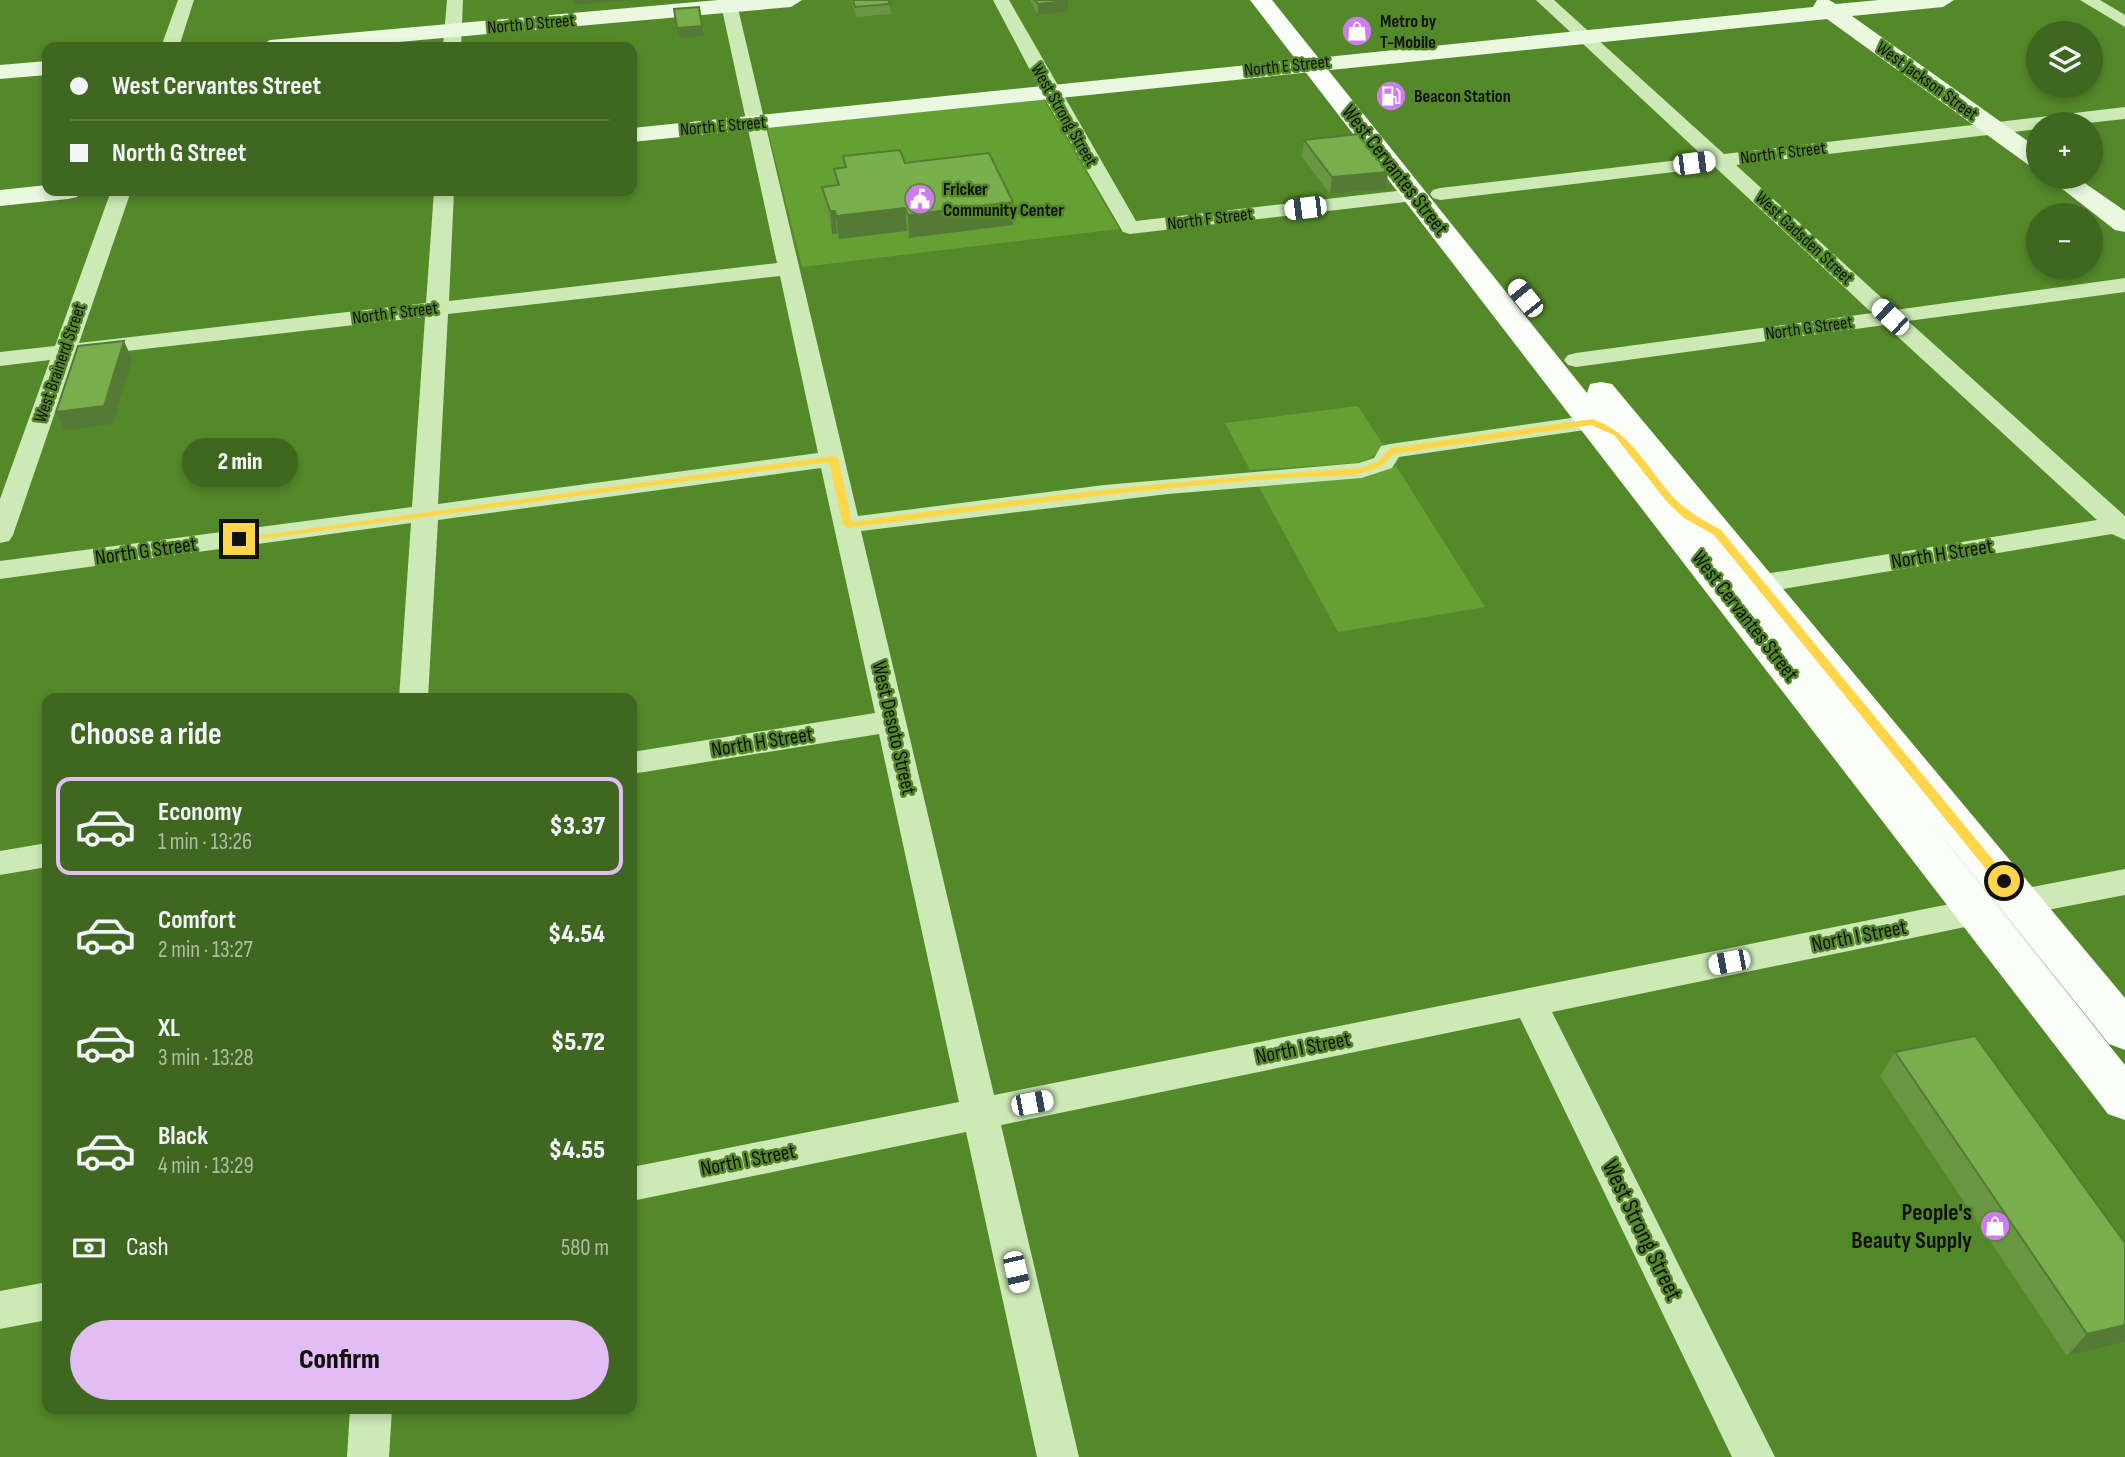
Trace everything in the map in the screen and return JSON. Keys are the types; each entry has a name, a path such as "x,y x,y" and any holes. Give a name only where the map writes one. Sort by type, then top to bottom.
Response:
{"main road":[{"name":"West Cervantes Street","path":"1261,0 1321,62 1427,194 1576,360 2125,1031"},
{"name":"West Cervantes Street","path":"1282,0 1321,62"},
{"name":"West Cervantes Street","path":"1427,194 1475,273 2125,1100"},
{"path":"1475,273 1503,293 1551,353 1562,359 1576,360"},
{"path":"1592,422 1617,433 1671,500 1688,516 1717,533"}],"street":[{"path":"172,42 186,0"},
{"path":"453,39 455,0"},
{"name":"North D Street","path":"384,42 453,39 729,3 791,0"},
{"name":"West Strong Street","path":"1001,0 1051,94 1130,228"},
{"name":"West Gadsden Street","path":"1544,0 2122,527"},
{"name":"North E Street","path":"637,135 1051,94 1321,62 1584,37 1824,6 1943,0"},
{"path":"2088,0 2125,22"},
{"name":"West Desoto Street","path":"729,3 1058,1457"},
{"name":"West Jackson Street","path":"1824,6 2026,152"},
{"path":"0,72 42,68"},
{"name":"North F Street","path":"1130,228 2125,113"},
{"path":"2077,189 2125,224"},
{"path":"0,198 42,194"},
{"name":"West Brainerd Street","path":"0,535 119,196"},
{"path":"414,693 444,196"},
{"name":"North F Street","path":"0,359 790,268"},
{"name":"North G Street","path":"1576,360 2125,285"},
{"path":"848,525 1049,498 1222,479 1362,470 1383,463 1390,451 1592,422"},
{"name":"North G Street","path":"0,570 833,458"},
{"name":"North H Street","path":"1759,583 2122,527"},
{"name":"North H Street","path":"637,762 892,722"},
{"path":"0,863 42,857"},
{"path":"2021,902 2125,882"},
{"name":"North I Street","path":"637,1183 1975,912"},
{"name":"West Strong Street","path":"1530,1003 1754,1457"},
{"path":"0,1310 42,1302"},
{"path":"368,1457 371,1414"}],"green space":[{"path":"1043,98 1119,229 802,267 767,126"},
{"path":"1358,406 1384,446 1371,458 1357,463 1250,470 1225,423"},
{"path":"1396,466 1485,607 1338,632 1258,485 1364,478"}],"building":[{"path":"853,0 888,0 890,4 855,7"},
{"path":"1035,0 1067,0 1068,1 1038,4"},
{"path":"699,7 702,26 677,28 674,9"},
{"path":"1358,134 1388,172 1332,177 1304,140"},
{"path":"900,150 905,163 989,153 1013,202 908,215 905,208 836,216 835,211 830,211 822,187 839,185 834,169 846,167 843,156"},
{"path":"124,341 104,406 56,412 78,346"},
{"path":"1975,1036 2125,1243 2125,1325 2087,1334 1895,1052"}],"place":[{"name":"Metro by T-Mobile","path":"1357,31"},
{"name":"Beacon Station","path":"1391,96"},
{"name":"Fricker Community Center","path":"920,199"},
{"name":"People's Beauty Supply","path":"1995,1226"}],"route":[{"path":"239,539 833,458 848,525 1049,498 1222,479 1362,470 1383,463 1390,451 1592,422 1607,426 1617,433 1671,500 1688,516 1717,533 2004,881"}]}
